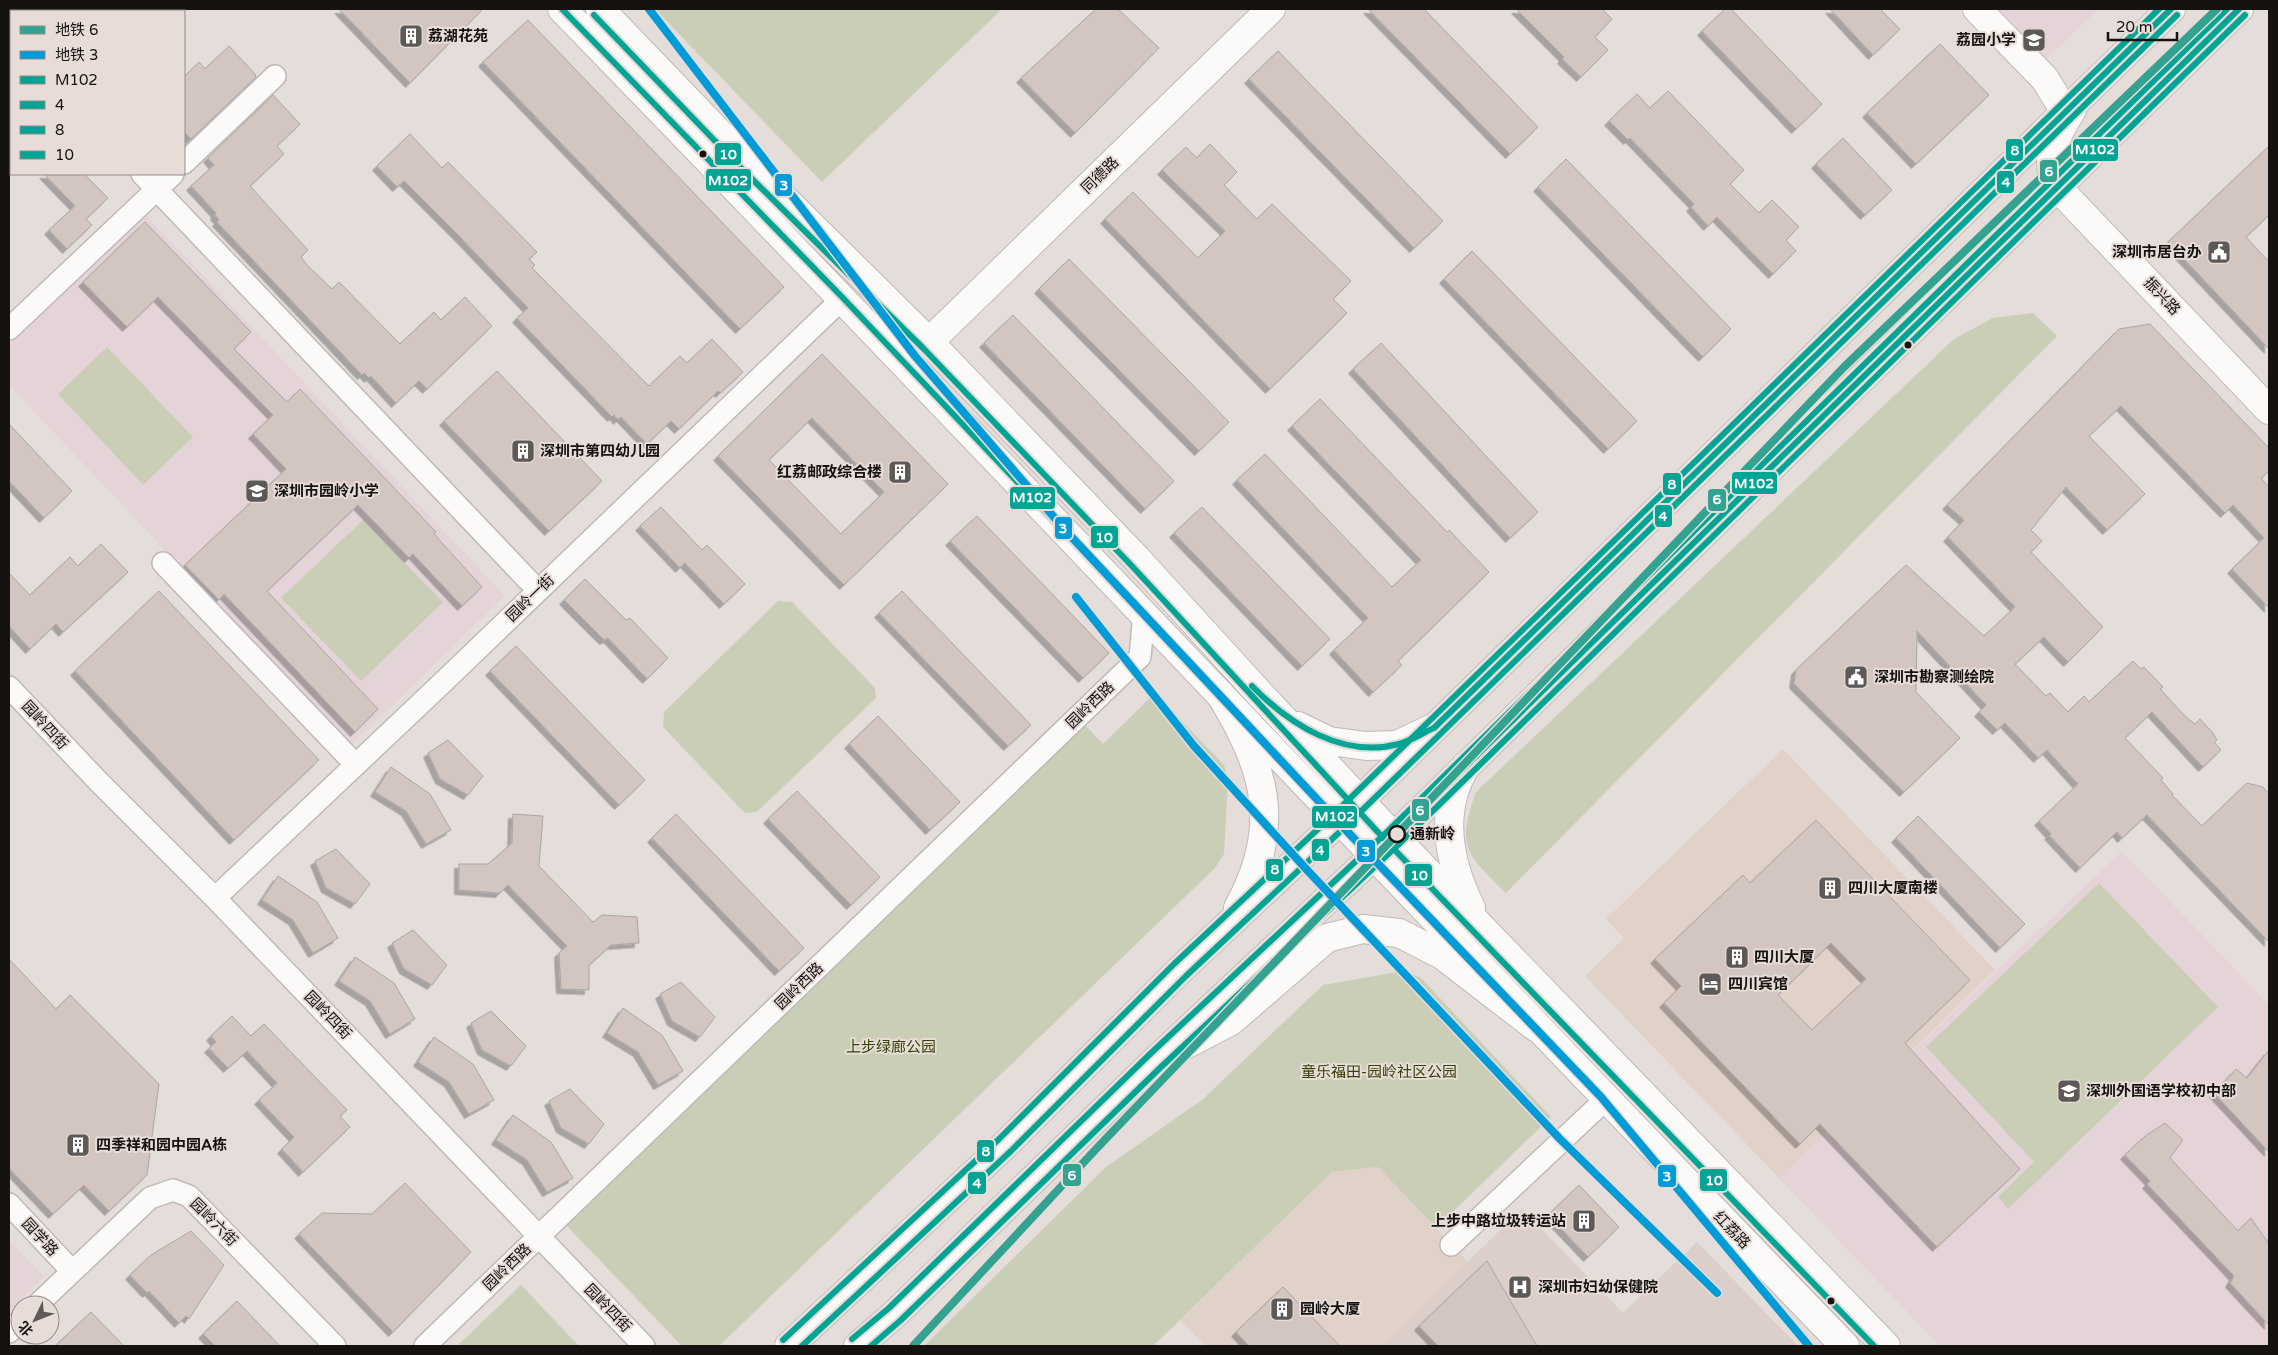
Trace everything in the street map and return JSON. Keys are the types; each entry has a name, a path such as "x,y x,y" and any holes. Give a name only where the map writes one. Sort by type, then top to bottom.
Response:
{"main road":[{"name":"红荔路","path":"562,9 843,298 1144,613 1373,857 1845,1346"},
{"name":"红荔路","path":"600,9 746,161 929,342 1137,559 1259,694 1394,836 1886,1346"},
{"name":"同德路","path":"929,342 1271,9"},
{"path":"1977,9 2071,106"},
{"path":"789,1346 1006,1145 1224,929 1340,820 2171,9"},
{"path":"858,1346 895,1314 1155,1061 1373,857 2056,186 2239,9"},
{"path":"2056,186 2051,173 2050,156 2055,136 2071,106"},
{"name":"振兴路","path":"2056,186 2269,410"},
{"path":"1220,694 1254,759 1262,786 1264,810 1262,841 1255,871 1241,902 1224,929"},
{"path":"1259,694 1296,726 1329,741 1366,746 1397,744 1434,728"},
{"path":"1468,764 1457,780 1452,797 1449,837 1459,882 1480,925"},
{"path":"1155,1061 1231,1021 1327,938 1363,929 1399,933 1442,955 1537,1028"}],"street":[{"path":"185,162 275,76"},
{"path":"143,175 529,581"},
{"path":"9,330 172,175"},
{"name":"园岭一街","path":"215,898 843,298"},
{"path":"163,562 356,765"},
{"name":"园岭西路","path":"426,1346 1140,658 1144,613"},
{"name":"园岭四街","path":"9,687 97,780 215,898 644,1346"},
{"path":"1451,1245 1606,1100"},
{"name":"园岭六街","path":"47,1295 150,1198 173,1190 189,1196 335,1346"},
{"name":"园学路","path":"9,1204 72,1271"}],"shaded area":[{"name":"荔园小学","path":"1971,9 2099,9 2032,72"},
{"name":"深圳市园岭小学","path":"146,215 505,596 350,746 9,385 9,344"},
{"name":"四川大厦","path":"1783,749 1995,970 1779,1178 1585,976 1624,938 1606,919"},
{"name":"深圳外国语学校初中部","path":"2122,851 2269,1005 2269,1346 1940,1346 1779,1178"},
{"name":"园岭大厦","path":"1378,1167 1468,1262 1386,1341 1384,1346 1205,1346 1180,1320 1332,1172"},
{"name":"深圳市妇幼保健院","path":"1522,1209 1623,1313 1697,1242 1798,1346 1384,1346 1386,1341"},
{"path":"9,1240 44,1277 25,1295 10,1295 9,1311"}],"green space":[{"path":"655,9 1002,9 822,182"},
{"path":"2033,313 2057,336 1506,893 1482,868 1468,848 1466,838 1467,826 1476,792 1954,339 1993,318"},
{"path":"107,347 193,437 143,485 58,394"},
{"path":"363,520 443,602 361,681 281,598"},
{"path":"778,601 792,602 875,688 876,698 757,812 745,813 663,727 664,712"},
{"name":"上步绿廊公园","path":"1155,693 1224,765 1228,779 1224,854 1215,868 719,1346 682,1346 566,1225 1085,725 1103,744"},
{"path":"2099,883 2218,1007 2008,1209 1998,1197 2034,1162 1926,1047"},
{"name":"童乐福田-园岭社区公园","path":"1403,971 1421,978 1551,1117 1436,1228 1378,1167 1332,1172 1153,1346 924,1346 1106,1167 1202,1100 1323,985"},
{"path":"521,1285 579,1346 457,1346"}],"building":[{"name":"荔湖花苑","path":"339,9 483,9 410,83"},
{"path":"1096,9 1118,9 1159,48 1075,133 1021,78"},
{"path":"1368,9 1424,9 1538,127 1510,154"},
{"path":"1516,9 1602,9 1612,19 1595,37 1608,50 1581,77 1562,59 1564,57"},
{"path":"1725,9 1731,9 1822,104 1796,129 1702,31"},
{"path":"1830,9 1880,9 1900,29 1873,55"},
{"path":"528,20 784,287 740,329 483,62"},
{"path":"1940,44 1989,95 1916,164 1867,113"},
{"path":"229,46 256,77 191,139 185,133 185,76 199,62 205,69"},
{"path":"1278,51 1443,221 1414,248 1249,79"},
{"path":"1668,91 1744,170 1730,184 1759,213 1772,200 1799,227 1786,240 1796,251 1773,274 1717,217 1708,226 1691,207 1694,204 1630,138 1628,140 1609,121 1637,94 1650,108"},
{"path":"273,95 300,124 277,146 284,154 250,186 308,250 301,257 307,265 332,289 339,282 400,344 434,312 441,320 465,297 492,326 427,389 419,381 396,403 371,376 369,378 364,373 362,375 217,222 219,220 215,215 216,213 191,186 214,165 208,158"},
{"path":"410,134 442,168 448,162 537,252 529,259 535,265 532,268 649,386 680,356 687,363 712,339 743,372 720,393 718,391 679,429 671,421 647,444 621,417 618,420 614,415 612,417 517,318 528,308 463,240 404,181 397,187 377,166"},
{"path":"1843,138 1892,190 1865,215 1816,164"},
{"path":"1210,144 1237,172 1224,185 1257,219 1272,204 1351,281 1333,299 1347,313 1270,389 1105,219 1133,192 1198,258 1225,231 1162,170 1186,147 1197,158"},
{"name":"深圳市居台办","path":"2269,146 2269,215 2246,237 2269,262 2269,349 2168,242"},
{"path":"1566,159 1731,329 1703,357 1538,187"},
{"path":"45,175 85,175 108,198 86,219 92,225 67,249 49,230 75,206"},
{"path":"145,222 251,332 234,349 287,402 300,389 436,532 434,534 482,587 462,606 413,554 409,558 358,505 267,591 378,709 355,732 224,594 219,600 185,565 286,469 253,434 273,415 158,297 127,327 83,282"},
{"path":"1472,251 1637,421 1608,449 1444,279"},
{"path":"1069,259 1229,422 1199,451 1039,289"},
{"path":"1013,315 1174,481 1145,509 984,343"},
{"path":"2150,324 2269,448 2269,471 2261,478 2269,487 2269,608 2232,569 2264,538 2233,505 2225,513 2121,406 2089,436 2145,494 2107,530 2066,487 2031,530 2042,541 2031,552 2103,627 2068,662 2044,637 2015,664 2046,696 2050,693 2068,712 2084,696 2089,702 2133,661 2141,669 2144,667 2163,687 2160,689 2186,717 2195,724 2200,719 2213,733 2217,740 2214,742 2221,750 2203,767 2152,712 2125,738 2163,778 2161,780 2172,795 2202,826 2247,783 2263,787 2269,794 2269,942 2147,815 2122,838 2117,832 2080,868 2049,835 2051,834 2039,821 2078,784 2047,750 2038,758 2005,723 1997,730 1979,712 1986,705 1917,631 1916,692 1960,738 1904,792 1794,684 1796,670 1906,565 1984,636 2015,607 1948,537 1964,520 1947,505 2119,329"},
{"path":"1381,343 1538,512 1510,538 1353,369"},
{"name":"红荔邮政综合楼","path":"822,354 948,484 844,585 718,456","holes":["812,418 884,492 841,534 769,460"]},
{"name":"深圳市第四幼儿园","path":"497,371 602,481 549,531 444,421"},
{"path":"1320,399 1447,532 1449,530 1489,572 1398,661 1402,665 1373,692 1334,650 1368,618 1237,480 1265,454 1392,587 1421,560 1292,426"},
{"path":"9,424 72,491 44,518 9,481"},
{"path":"661,507 702,550 707,545 745,584 724,604 685,563 680,568 640,526"},
{"path":"1202,507 1330,639 1302,666 1174,533"},
{"path":"977,516 1109,653 1083,678 950,541"},
{"path":"101,544 128,572 63,632 56,624 30,649 9,626 9,573 30,595 70,557 78,566"},
{"path":"585,579 626,620 630,618 668,658 647,679 608,638 604,640 564,600"},
{"path":"159,591 319,760 234,840 75,671"},
{"path":"902,591 1031,725 1008,746 879,613"},
{"path":"516,646 645,780 619,805 490,671"},
{"path":"878,716 960,802 930,830 849,744"},
{"path":"448,740 483,776 468,795 440,779 428,753"},
{"path":"391,767 430,794 451,830 426,844 406,811 375,792"},
{"path":"797,791 880,877 851,905 768,819"},
{"path":"513,814 543,816 539,866 593,922 602,915 637,917 639,943 611,945 589,965 589,990 561,989 559,953 567,946 508,885 500,893 459,890 459,864 488,864 512,843"},
{"path":"676,814 804,948 779,971 652,838"},
{"path":"1918,816 2025,924 2000,948 1896,838"},
{"path":"1816,820 1970,980 1905,1043 2020,1169 1937,1247 1820,1124 1800,1144 1664,1003 1681,986 1655,959 1743,875 1750,883","holes":["1831,943 1866,979 1812,1030 1778,995"]},
{"path":"336,849 370,884 355,904 326,888 315,861"},
{"path":"278,876 317,902 338,938 313,953 293,920 262,900"},
{"path":"413,930 447,965 432,985 404,969 392,943"},
{"path":"355,957 394,983 415,1019 390,1034 370,1001 339,981"},
{"path":"9,959 56,1009 70,995 159,1084 147,1175 109,1211 84,1185 53,1214 9,1168"},
{"path":"681,982 715,1017 700,1037 672,1021 660,994"},
{"path":"623,1008 662,1035 683,1071 658,1085 638,1052 607,1033"},
{"path":"491,1011 526,1046 511,1066 482,1050 471,1023"},
{"path":"232,1016 251,1036 264,1024 347,1110 340,1116 350,1127 303,1172 282,1149 294,1137 259,1100 277,1083 247,1051 228,1068 209,1048 216,1042 211,1036"},
{"path":"434,1037 473,1064 494,1100 469,1114 449,1082 418,1062"},
{"path":"2269,1050 2269,1152 2214,1093 2236,1069 2247,1078"},
{"path":"570,1089 604,1124 589,1144 561,1128 549,1101"},
{"path":"513,1115 551,1142 573,1178 547,1192 527,1160 496,1140"},
{"path":"2165,1123 2183,1140 2170,1158 2238,1231 2251,1218 2269,1244 2269,1325 2230,1283 2234,1276 2147,1184 2150,1181 2125,1155 2145,1136"},
{"path":"405,1183 471,1252 393,1332 299,1234 322,1213 372,1214"},
{"name":"上步中路垃圾转运站","path":"1579,1185 1619,1227 1588,1257 1548,1215"},
{"path":"191,1231 224,1265 189,1319 186,1316 179,1323 149,1291 147,1293 130,1275 151,1255"},
{"path":"1487,1261 1537,1346 1438,1346 1419,1326"},
{"name":"园岭大厦","path":"1283,1287 1340,1346 1249,1346 1236,1332"},
{"path":"237,1301 280,1346 215,1346 203,1334"},
{"path":"91,1312 124,1346 55,1346 60,1345 60,1341"}],"metro line":[{"name":"3","path":"649,9 915,356 1065,530 1342,826 1601,1097 1809,1346"},
{"name":"6","path":"913,1346 1097,1148 1844,367 2217,9"},
{"name":"3","path":"1076,597 1194,746 1308,871 1559,1138 1717,1293"}],"transit line":[{"name":"M102","path":"562,9 843,298 1373,857 2239,9"},
{"name":"8","path":"783,1340 999,1139 1174,964 1334,814 2159,9"},
{"name":"M102","path":"1252,686 1300,725 1318,735 1358,747 1399,744 1434,728 2171,9"},
{"name":"8","path":"852,1339 889,1308 1149,1055 1388,831 2227,9"},
{"name":"10","path":"594,15 740,167 923,348 1131,565 1388,843 1874,1346"},
{"name":"4","path":"802,1346 1011,1151 1186,976 1346,826 2177,15"},
{"name":"4","path":"871,1346 901,1320 1161,1067 1400,843 2245,15"}],"place":[{"name":"荔湖花苑","path":"411,36"},
{"name":"荔园小学","path":"2034,40"},
{"name":"深圳市居台办","path":"2219,252"},
{"name":"深圳市第四幼儿园","path":"523,451"},
{"name":"红荔邮政综合楼","path":"900,472"},
{"name":"深圳市园岭小学","path":"257,491"},
{"name":"深圳市勘察测绘院","path":"1856,677"},
{"name":"通新岭","path":"1397,834"},
{"name":"四川大厦南楼","path":"1830,888"},
{"name":"四川大厦","path":"1737,957"},
{"name":"四川宾馆","path":"1710,984"},
{"name":"深圳外国语学校初中部","path":"2069,1091"},
{"name":"四季祥和园中园A栋","path":"78,1145"},
{"name":"上步中路垃圾转运站","path":"1584,1221"},
{"name":"深圳市妇幼保健院","path":"1520,1287"},
{"name":"园岭大厦","path":"1282,1309"}]}
